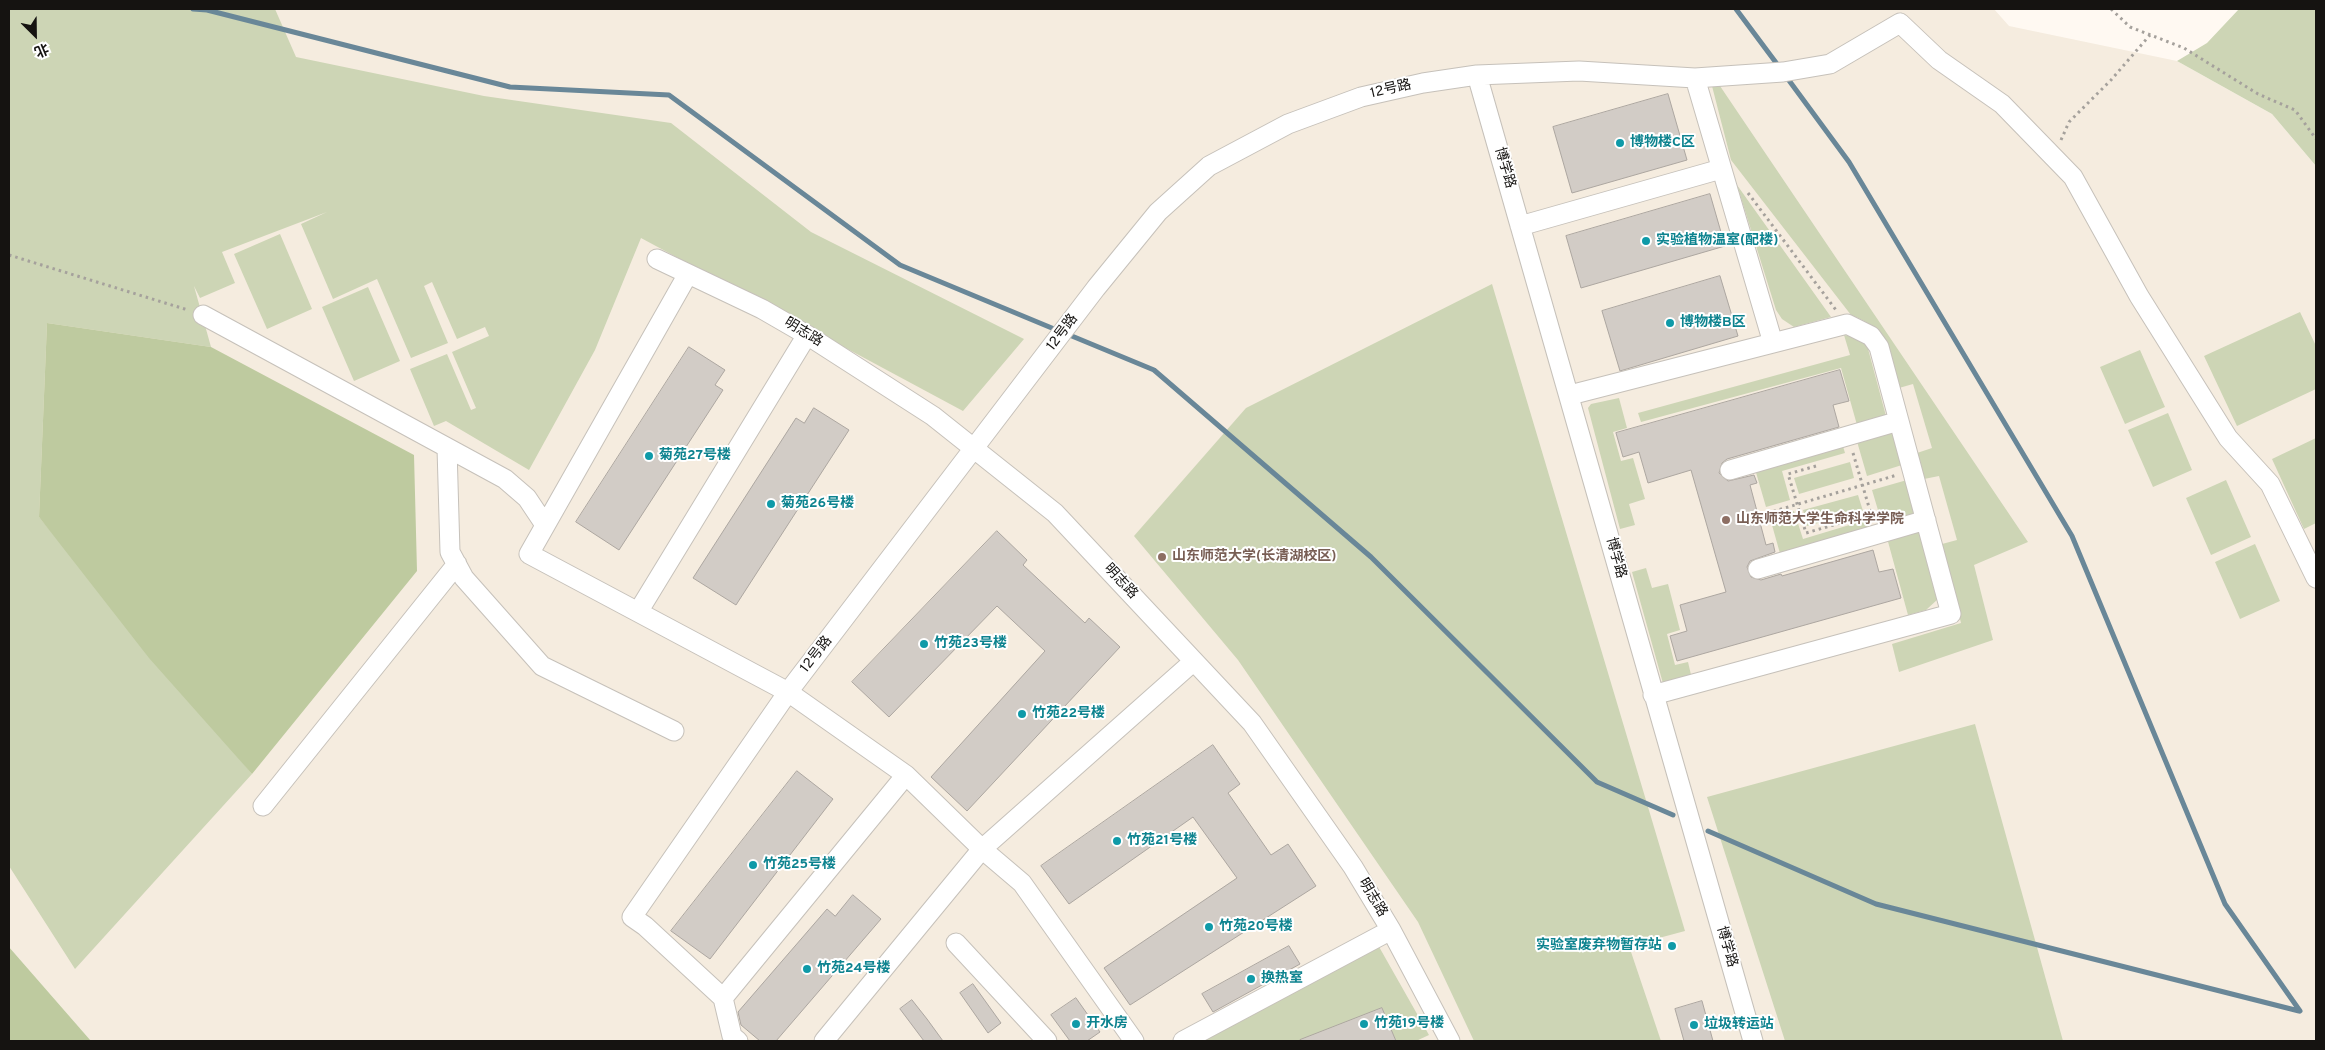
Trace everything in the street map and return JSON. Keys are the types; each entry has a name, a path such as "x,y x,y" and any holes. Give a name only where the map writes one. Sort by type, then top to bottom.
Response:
{"street":[{"name":"12号路","path":"723,998 645,926 632,917 788,692 1078,312 1158,212 1209,166 1288,124 1361,97 1423,83 1477,75 1579,71 1695,78 1783,72 1830,64 1900,23 1939,60 2002,104 2054,158"},
{"name":"博学路","path":"1477,75 1570,395 1653,695 1753,1041"},
{"path":"1695,78 1773,343"},
{"path":"2054,158 2073,176 2139,296 2228,438 2270,484 2316,578"},
{"path":"1520,226 1721,169"},
{"name":"明志路","path":"657,259 762,309 933,416 976,448 1055,513 1252,723 1353,867 1391,930 1450,1041"},
{"path":"688,274 529,554 788,692 906,775 982,849 1022,883 1134,1041"},
{"path":"203,315 505,479 527,498 545,525"},
{"path":"1570,395 1847,324 1871,336 1879,347 1951,614 1653,695"},
{"path":"638,612 807,336"},
{"path":"1730,470 1899,421"},
{"path":"447,448 450,552 464,578 542,666 674,731"},
{"path":"1758,569 1926,520"},
{"path":"263,806 457,564"},
{"path":"824,1041 982,849 1194,661"},
{"path":"738,1041 732,1036 723,998 906,775"},
{"path":"1183,1041 1391,930"},
{"path":"956,943 1047,1041"}],"path":[{"path":"2111,9 2130,27 2184,48 2258,94 2294,110 2316,140"},
{"path":"2054,158 2068,122 2111,80 2150,35"},
{"path":"1746,190 1847,324"},
{"path":"9,255 203,315"},
{"path":"1848,436 1877,534"},
{"path":"1844,458 1854,455"},
{"path":"1826,463 1788,474 1806,533 1871,514"},
{"path":"1761,515 1912,470"}],"shaded area":[{"name":"山东师范大学(长清湖校区)","path":"9,9 1994,9 2009,26 2177,61 2272,114 2316,166 2316,1041 91,1041 9,947"}],"green space":[{"path":"9,9 275,9 296,57 484,96 671,123 811,232 1024,339 963,411 641,238 595,350 529,470 446,421 434,426 410,369 447,354 471,410 476,408 452,352 489,336 485,327 457,339 432,282 424,286 448,343 411,358 377,279 333,299 301,224 327,212 222,252 235,283 200,298 194,286 211,347 47,323 39,517 252,774 75,969 9,866"},
{"path":"2239,9 2316,9 2316,166 2272,114 2177,61 2207,43"},
{"path":"1712,86 1720,86 2028,542 1974,565 1993,640 1899,672 1892,644 1961,623 1942,544 1957,540 1939,476 1924,479 1917,453 1932,448 1913,384 1899,388 1890,353 1881,335 1864,321 1851,315 1731,160"},
{"path":"1737,185 1831,317 1794,327 1782,319 1776,310"},
{"path":"280,234 312,309 267,329 234,254"},
{"path":"1492,284 1685,931 1629,946 1661,1041 1474,1041 1418,922 1238,660 1134,536 1246,408"},
{"path":"368,287 400,361 354,381 322,307"},
{"path":"2300,312 2316,346 2316,389 2237,426 2204,356"},
{"path":"47,323 211,347 414,455 417,571 252,774 149,658 39,517"},
{"path":"1844,335 1860,338 1867,345 1886,416 1857,425 1841,368 1641,422 1638,413 1850,355"},
{"path":"2140,350 2165,407 2125,424 2100,367"},
{"path":"1619,398 1627,428 1613,432 1621,461 1633,458 1645,499 1629,504 1635,525 1620,529 1588,408 1591,404"},
{"path":"2168,413 2192,470 2153,487 2128,430"},
{"path":"1892,428 1902,465 1867,476 1856,438"},
{"path":"2316,438 2316,523 2304,529 2272,459"},
{"path":"1842,443 1845,453 1782,471 1790,500 1766,507 1755,469"},
{"path":"1850,462 1854,478 1799,494 1794,478"},
{"path":"1907,480 1918,517 1883,527 1872,490"},
{"path":"2226,480 2251,537 2211,555 2186,498"},
{"path":"1858,495 1863,511 1807,526 1803,510"},
{"path":"1794,511 1803,539 1866,520 1868,530 1781,557 1770,518"},
{"path":"1919,529 1938,599 1926,610 1908,615 1887,538"},
{"path":"2255,544 2280,601 2240,619 2215,562"},
{"path":"1646,568 1652,588 1668,584 1680,630 1667,634 1675,665 1688,662 1692,679 1664,687 1632,572"},
{"path":"1975,724 2063,1041 1785,1041 1707,797"},
{"path":"1378,945 1429,1035 1416,1041 1396,1041 1382,1008 1298,1041 1198,1041"},
{"path":"9,947 91,1041 9,1041"}],"building":[{"name":"博物楼C区","path":"1668,94 1687,160 1572,193 1553,127"},
{"name":"实验植物温室(配楼)","path":"1710,194 1725,246 1581,288 1566,236"},
{"name":"博物楼B区","path":"1720,276 1738,336 1620,371 1602,311"},
{"name":"菊苑27号楼","path":"689,347 725,370 715,385 723,390 619,550 576,522"},
{"path":"1840,370 1849,401 1833,405 1839,427 1727,459 1722,463 1719,473 1728,481 1754,475 1757,483 1750,485 1766,545 1773,543 1775,552 1750,561 1747,567 1751,577 1761,580 1781,574 1782,576 1873,550 1879,572 1893,569 1901,598 1677,661 1670,636 1687,631 1680,605 1726,592 1691,470 1648,483 1639,452 1623,457 1616,433"},
{"name":"菊苑26号楼","path":"814,408 849,430 736,605 693,578 796,418 804,423"},
{"path":"997,531 1027,560 1023,565 1085,623 1089,618 1120,647 967,811 931,777 1045,651 997,606 889,717 852,682"},
{"path":"1213,745 1240,784 1228,793 1271,855 1288,844 1316,886 1130,1005 1104,968 1237,878 1193,817 1069,904 1041,866"},
{"name":"竹苑25号楼","path":"797,771 833,799 710,959 671,931"},
{"name":"竹苑24号楼","path":"853,895 881,919 776,1041 760,1041 741,1025 738,1012 827,909 835,916"},
{"name":"换热室","path":"1289,946 1300,964 1213,1012 1202,994"},
{"path":"973,984 1001,1023 988,1033 960,993"},
{"name":"开水房","path":"1076,998 1100,1032 1087,1041 1070,1041 1051,1015"},
{"path":"912,1000 943,1041 924,1041 900,1009"},
{"name":"垃圾转运站","path":"1702,1001 1713,1041 1684,1041 1675,1009"},
{"name":"竹苑19号楼","path":"1382,1008 1396,1041 1300,1041 1300,1040"}],"waterway":[{"path":"193,9 207,10 510,87 669,95 900,265 1059,331"},
{"path":"1736,9 1780,68"},
{"path":"1785,75 1849,162 2072,536 2225,904 2300,1011"},
{"path":"1067,334 1154,370 1371,557 1597,782 1673,815"},
{"path":"1708,831 1876,904 2299,1011"}],"place":[{"name":"博物楼C区","path":"1620,143"},
{"name":"实验植物温室(配楼)","path":"1646,241"},
{"name":"博物楼B区","path":"1670,323"},
{"name":"菊苑27号楼","path":"649,456"},
{"name":"菊苑26号楼","path":"771,504"},
{"name":"山东师范大学生命科学学院","path":"1726,520"},
{"name":"山东师范大学(长清湖校区)","path":"1162,557"},
{"name":"竹苑23号楼","path":"924,644"},
{"name":"竹苑22号楼","path":"1022,714"},
{"name":"竹苑21号楼","path":"1117,841"},
{"name":"竹苑25号楼","path":"753,865"},
{"name":"竹苑20号楼","path":"1209,927"},
{"name":"实验室废弃物暂存站","path":"1672,946"},
{"name":"竹苑24号楼","path":"807,969"},
{"name":"换热室","path":"1251,979"},
{"name":"开水房","path":"1076,1024"},
{"name":"竹苑19号楼","path":"1364,1024"},
{"name":"垃圾转运站","path":"1694,1025"}]}
